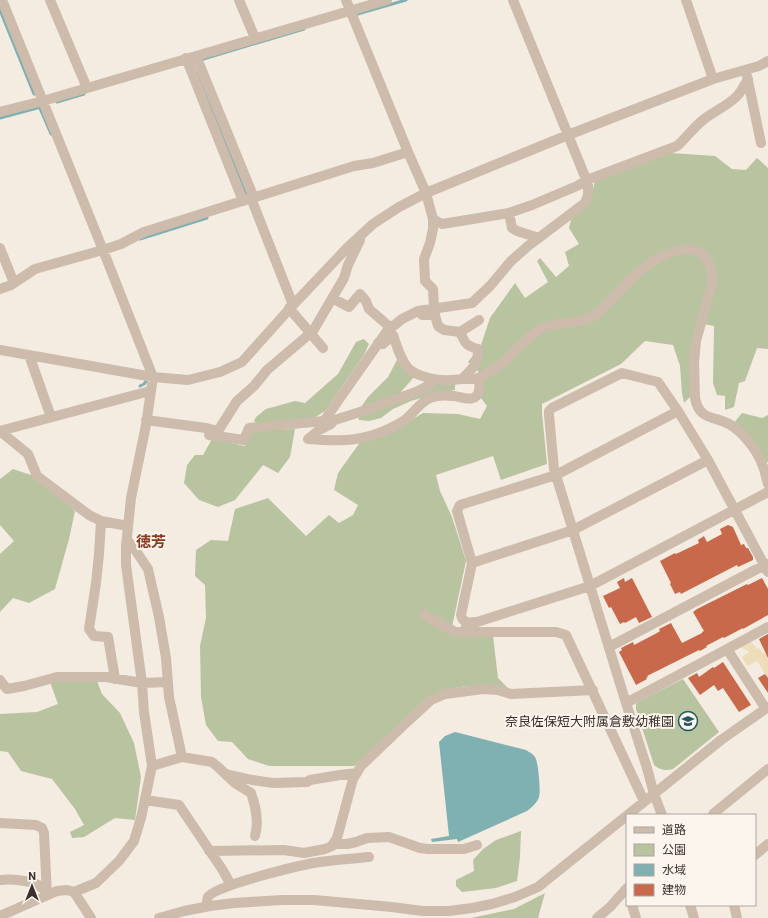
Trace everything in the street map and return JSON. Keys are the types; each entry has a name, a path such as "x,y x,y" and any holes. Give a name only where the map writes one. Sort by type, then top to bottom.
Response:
{"street":[{"path":"0,916 57,891 67,890 74,892 96,883 120,861 134,841 141,818 152,766 126,565 126,546 131,498 146,423 153,377 2,0"},
{"path":"50,0 87,88"},
{"path":"240,0 255,38"},
{"path":"346,0 426,193 433,219 433,229 424,259 425,281 433,289 434,308"},
{"path":"0,112 192,61 255,38 352,15 387,0"},
{"path":"324,421 387,331 408,316 418,311 472,303 490,286 511,261 585,203 588,195 587,180 513,0"},
{"path":"686,0 714,79"},
{"path":"192,61 291,306 310,334 323,348"},
{"path":"0,350 153,377 188,380 220,372 242,362 291,306 347,248 373,224 399,207 426,193 568,135 714,79 747,74 768,61"},
{"path":"747,74 761,143"},
{"path":"433,219 442,224 509,213 577,186 587,180 677,146 704,119 739,94 747,74"},
{"path":"0,289 14,283 35,269 122,244 144,232 354,166 373,163 408,152"},
{"path":"509,213 512,228 539,238"},
{"path":"146,423 206,428 218,431 237,401 254,386 266,370 313,331 344,278 348,265 362,234"},
{"path":"0,248 14,283"},
{"path":"378,343 383,344 393,335 405,364 416,373 428,378 450,380 478,378 500,364 528,338 541,329 552,325 583,321 596,315 634,276 652,261 666,254 680,250 695,250 702,253 706,258 710,265 713,277 696,341 694,362 696,404 698,409 704,415 729,424 742,434 758,454 763,464 768,484"},
{"path":"332,298 349,307 360,294 369,309 391,328"},
{"path":"408,316 435,315 438,326 444,330 460,332 479,320"},
{"path":"460,332 464,342 470,347 478,349 477,362 462,379"},
{"path":"29,355 51,417"},
{"path":"609,647 755,570 767,568 708,460 658,382 622,373 552,408 548,415 554,468 654,794 662,814"},
{"path":"335,420 308,439 344,440 374,435 394,427 409,416 420,404 430,398 439,396 454,396 473,399 478,395 479,391 478,378"},
{"path":"146,423 244,440 249,428 335,420 416,392 430,385 434,379"},
{"path":"0,431 150,391"},
{"path":"466,627 461,615 472,563 457,511 460,505 556,475 678,411"},
{"path":"0,431 28,454 37,476 89,515 101,521 128,526"},
{"path":"472,563 573,530 708,460"},
{"path":"424,616 455,632 466,627 469,623 477,622 590,586 768,492"},
{"path":"101,521 96,583 89,629 94,636 108,637 115,679"},
{"path":"127,540 148,569 159,617 166,658 169,697 182,757"},
{"path":"466,627 556,632 566,635 644,801"},
{"path":"626,703 768,627"},
{"path":"628,814 721,740 767,708 727,649"},
{"path":"0,680 8,689 56,677 106,678 142,683 168,682"},
{"path":"210,851 284,850 304,853 332,846 337,838 353,780 361,766 431,700 445,694 483,689 498,690 511,694 593,690"},
{"path":"152,766 182,757 212,762 235,783 251,793 255,805 258,828 256,836"},
{"path":"713,814 768,769"},
{"path":"226,774 273,783 307,782 310,780 357,773"},
{"path":"145,800 178,804 222,869 231,885"},
{"path":"159,918 206,906 282,900 314,900 355,903 422,911 466,909 492,904 538,887 626,816"},
{"path":"0,823 36,825 42,828 44,833 47,895"},
{"path":"333,844 347,844 368,838 390,837 420,848 428,849 464,849 477,845"},
{"path":"756,854 768,844"},
{"path":"206,906 208,897 212,893 231,885 312,863 368,857"},
{"path":"0,880 18,880 37,885 42,888 47,895"},
{"path":"597,918 626,890"},
{"path":"74,892 91,918"},
{"path":"632,906 636,918"},
{"path":"690,906 694,918"},
{"path":"734,906 737,918"}],"green space":[{"path":"671,153 715,156 732,169 746,170 757,158 768,168 768,349 757,348 745,381 739,383 734,407 725,410 725,396 717,395 713,383 714,326 698,323 690,397 684,403 680,366 673,345 645,341 621,364 542,404 547,464 501,480 493,456 436,475 440,491 452,517 466,561 452,627 493,636 498,678 508,688 466,686 443,690 367,757 354,766 269,766 248,759 232,742 218,741 206,725 201,697 200,646 206,618 205,585 195,576 196,550 211,540 228,541 235,509 268,498 306,536 329,515 339,523 353,515 358,505 334,490 338,473 361,441 396,429 423,413 458,414 480,419 487,406 481,398 481,379 477,369 468,362 481,345 490,318 515,283 525,298 548,282 537,261 540,258 556,277 569,266 565,252 579,244 569,228 571,220 592,194 595,181"},
{"path":"364,339 369,344 364,355 325,411 314,418 258,424 254,421 256,417 266,409 295,401 305,403 338,374 356,342"},
{"path":"398,358 414,377 400,393 361,407 368,397 388,377"},
{"path":"436,384 455,384 455,390 411,401 393,409 381,418 369,421 359,420 358,417"},
{"path":"742,413 762,418 768,415 768,462 766,462 733,424"},
{"path":"295,429 290,457 278,473 263,465 235,500 218,507 199,500 184,483 187,465 195,455 203,455 212,439 245,446 253,431"},
{"path":"13,469 34,476 75,511 55,589 29,603 13,598 0,612 0,554 14,541 0,525 0,479"},
{"name":"奈良佐保短大附属倉敷幼稚園","path":"683,679 719,732 673,769 663,770 654,765 636,709 636,704"},
{"path":"97,681 102,694 120,713 134,743 141,777 135,820 115,818 84,837 72,838 70,832 84,825 75,809 52,779 21,771 8,752 0,751 0,714 37,712 58,704 50,682"},
{"path":"521,831 517,881 496,888 462,892 456,886 456,880 474,871 473,860 483,849 496,840"},
{"path":"545,893 538,918 471,918 514,909"}],"sand":[{"path":"750,640 757,649 759,648 764,654 768,652 768,678 757,661 747,666 742,657 749,652 738,646"}],"water":[{"path":"455,732 526,750 532,754 536,759 538,766 540,794 536,803 527,811 458,842 457,839 432,842 431,839 449,836 439,742 445,736"}],"building":[{"path":"728,525 733,527 741,545 744,544 746,548 748,548 753,560 738,567 737,565 681,594 680,592 675,594 660,561 699,543 698,540 704,536 707,542 722,534 720,529"},
{"path":"624,578 625,582 632,578 652,617 639,623 636,617 620,624 603,596 620,588 617,582"},
{"path":"762,578 768,589 768,615 743,629 706,646 707,647 700,651 699,650 647,676 647,679 636,685 619,652 622,650 621,648 633,642 634,645 657,633 660,631 659,629 671,623 682,643 704,631 693,612 747,584 748,585"},
{"path":"768,634 768,658 759,639"},
{"path":"723,662 751,705 739,712 723,688 718,691 714,685 700,695 688,678 697,673 699,677"},
{"path":"765,674 768,678 768,693 758,678"}],"waterway":[{"path":"354,15 406,0"},
{"path":"0,10 34,94"},
{"path":"200,60 304,29"},
{"path":"198,73 248,198"},
{"path":"57,102 84,94"},
{"path":"39,106 51,134"},
{"path":"0,118 41,107"},
{"path":"140,239 207,218"},
{"path":"140,386 147,380"}],"place":[{"name":"奈良佐保短大附属倉敷幼稚園","path":"688,721"}],"district":[{"name":"徳芳","path":"151,542"}]}
